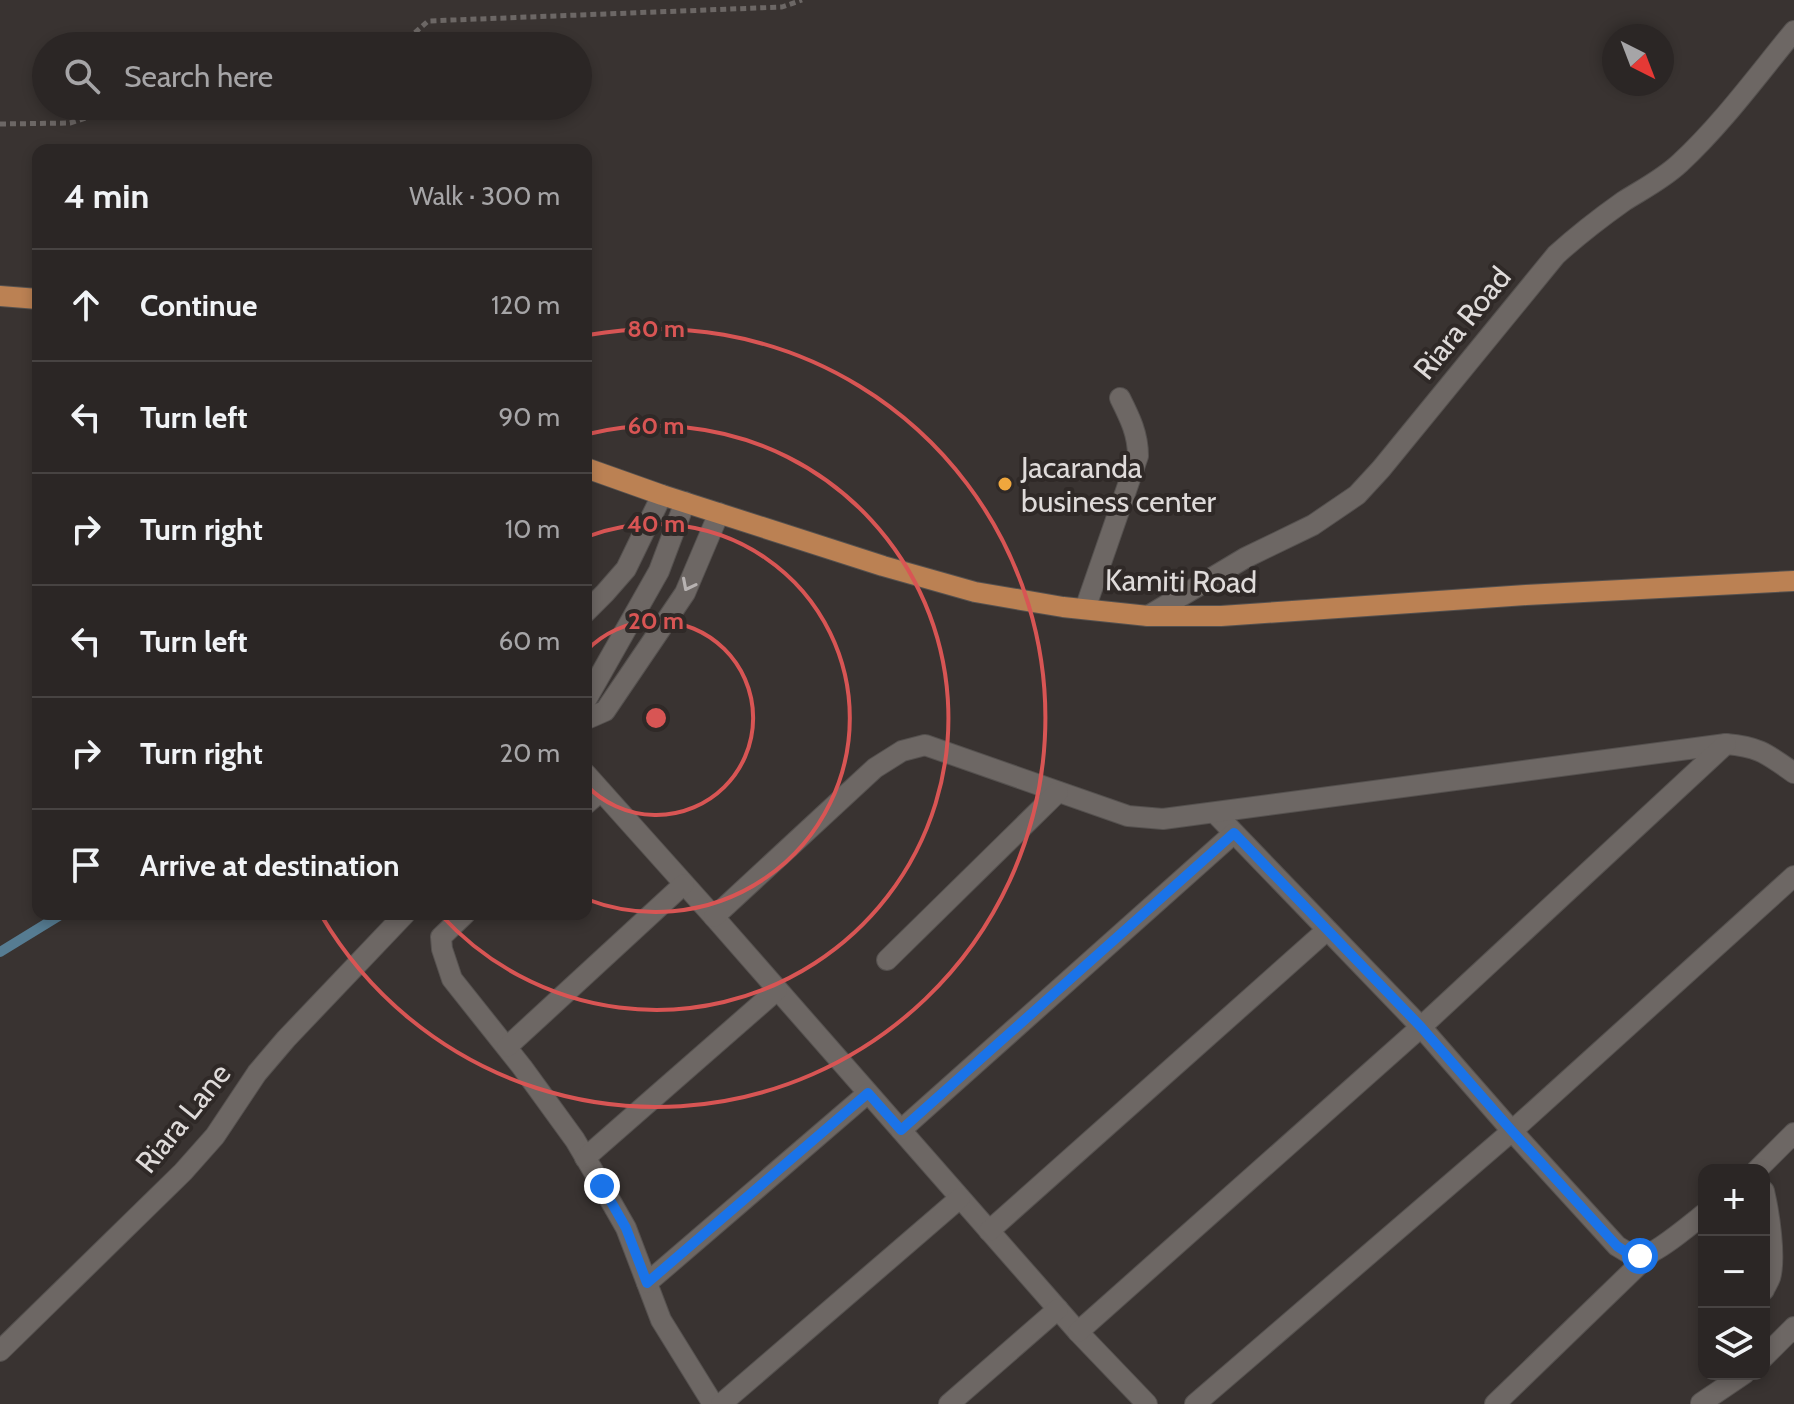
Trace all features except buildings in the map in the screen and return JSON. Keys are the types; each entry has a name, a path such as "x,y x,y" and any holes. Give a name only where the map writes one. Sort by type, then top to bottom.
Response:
{"main road":[{"path":"0,296 32,299"},
{"name":"Kamiti Road","path":"592,470 883,566 975,592 1148,616 1221,616 1794,581"}],"street":[{"name":"Riara Road","path":"1148,616 1245,558 1313,525 1357,495 1556,255 1585,229 1680,163 1728,112 1794,31"},
{"path":"1085,609 1138,456 1138,439 1120,398"},
{"path":"592,606 626,569 662,495"},
{"path":"592,702 659,571 685,502"},
{"path":"592,712 605,711 685,593 719,513"},
{"path":"714,917 875,768 902,751 925,745 1128,816 1163,819 1726,744 1754,748 1794,773"},
{"path":"1078,1332 1421,1027 1726,744"},
{"path":"887,960 1058,792"},
{"path":"594,797 684,884 1078,1332 1147,1404"},
{"path":"1215,813 1421,1027 1617,1246 1629,1254 1640,1256 1651,1253"},
{"path":"901,1130 1234,833"},
{"path":"1195,1404 1512,1131 1794,876"},
{"path":"507,1047 684,884"},
{"name":"Riara Lane","path":"0,1351 183,1172 215,1136 257,1073 286,1039 399,920"},
{"path":"459,920 441,937 452,979 507,1047 575,1140 626,1228 661,1320 713,1404"},
{"path":"989,1231 1327,930"},
{"path":"585,1158 777,990"},
{"path":"647,1283 868,1093"},
{"path":"1764,1164 1794,1133"},
{"path":"721,1404 960,1198"},
{"path":"1495,1404 1651,1253 1698,1218"},
{"path":"1770,1232 1770,1278"},
{"path":"949,1404 1058,1309"},
{"path":"1770,1351 1794,1327"},
{"path":"1701,1403 1714,1380"},
{"path":"1701,1403 1735,1380"}],"path":[{"path":"416,32 428,21 782,7 802,0"},
{"path":"0,124 70,123 80,120"}],"waterway":[{"path":"0,952 52,920"}],"place":[{"name":"Jacaranda business center","path":"1005,484"}],"route":[{"path":"602,1186 626,1228 647,1283 868,1093 901,1130 1234,833 1421,1027 1617,1246 1629,1254 1640,1256"}]}
